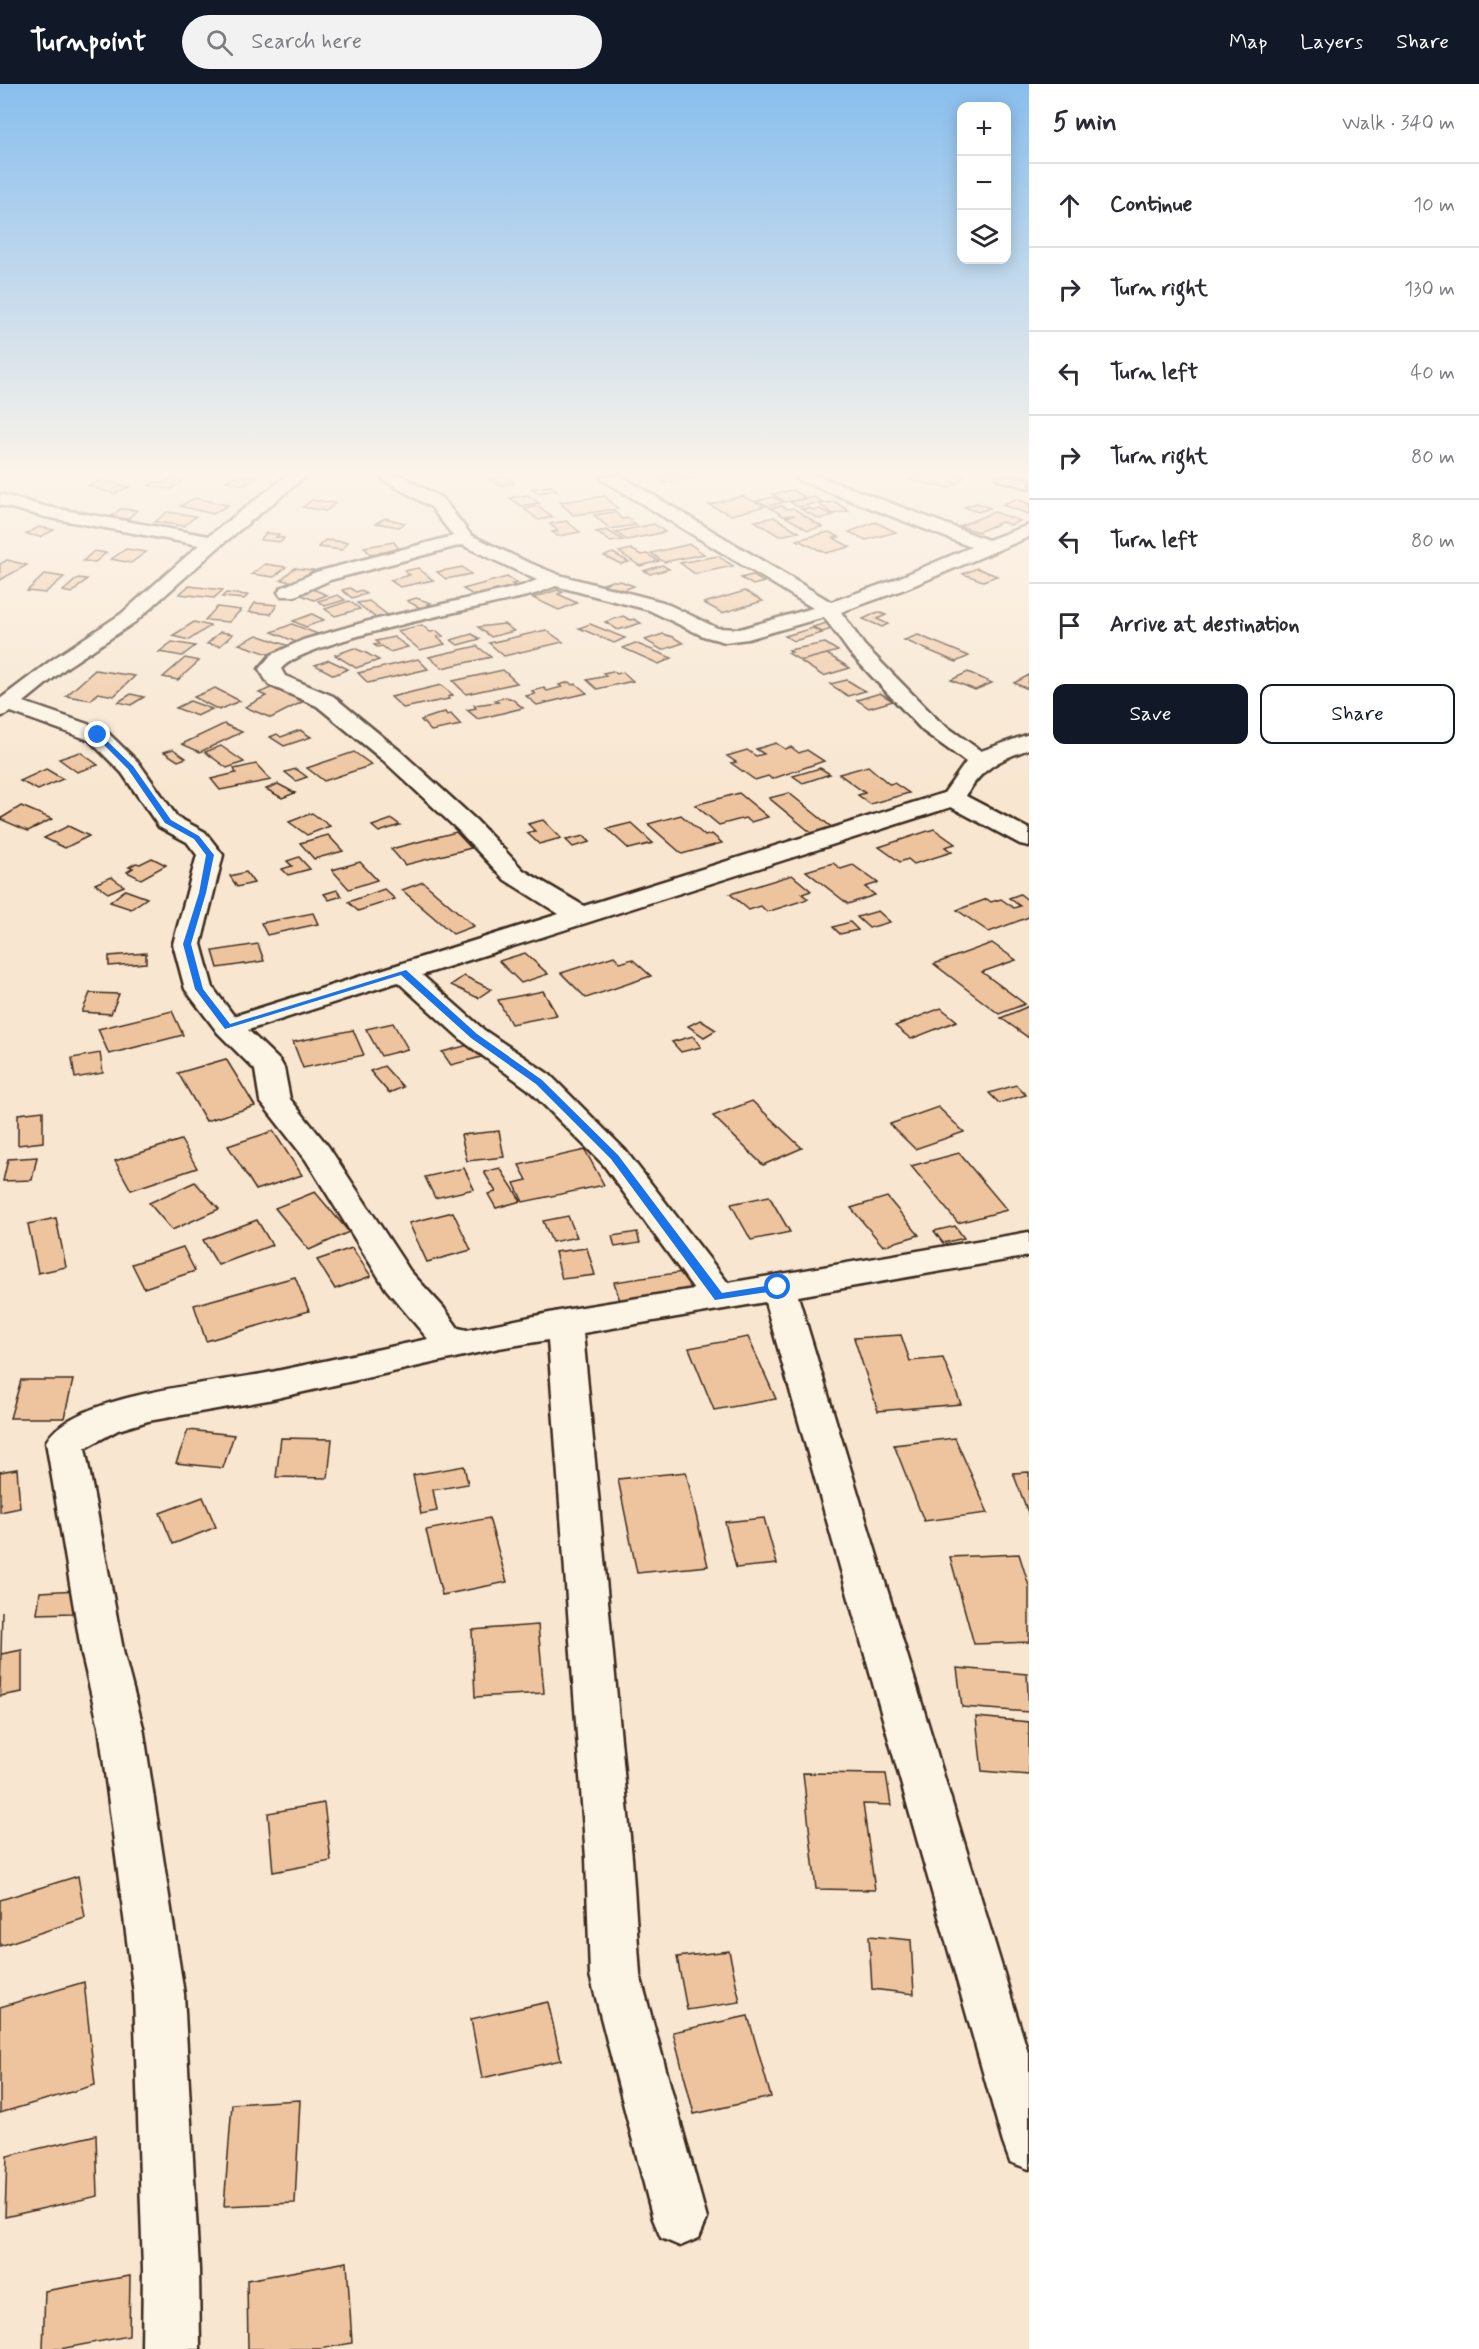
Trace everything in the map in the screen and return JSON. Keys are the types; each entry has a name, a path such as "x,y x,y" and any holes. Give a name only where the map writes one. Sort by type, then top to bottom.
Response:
{"street":[{"path":"4,707 60,663 128,618 169,582"},
{"path":"288,592 311,582"},
{"path":"550,582 528,590 369,627 310,644 278,659 270,669 277,680 325,701 392,756 467,825 514,875 582,916"},
{"path":"565,582 656,606 710,632 725,636 741,635 829,609 905,582"},
{"path":"784,582 829,609 857,649 931,726 978,760"},
{"path":"4,707 98,735 131,768 168,822 196,837 210,855 187,944 199,989 228,1027 269,1068 275,1101 317,1153 398,1280 431,1316 446,1338 467,1343"},
{"path":"228,1027 953,798 978,760 1029,741"},
{"path":"953,798 1029,838"},
{"path":"403,972 474,1036 539,1082 614,1157 719,1297"},
{"path":"171,2349 171,2270 159,1994 121,1727 104,1655 65,1442 85,1427 154,1404 238,1392 564,1323 1029,1244"},
{"path":"778,1287 1029,2143"},
{"path":"564,1323 608,1846 615,1975 680,2218"}],"building":[{"path":"37,582 58,582 45,593 27,591"},
{"path":"74,582 84,582 72,593 63,591"},
{"path":"392,582 425,582 400,587"},
{"path":"490,582 517,583 512,584 517,587 478,598 463,589"},
{"path":"622,582 634,586 621,591 603,584"},
{"path":"747,582 764,582 753,585"},
{"path":"189,586 223,590 214,598 179,594"},
{"path":"310,588 327,595 314,600 296,593"},
{"path":"350,588 356,592 361,590 366,594 352,598 342,590"},
{"path":"557,590 563,592 558,594 577,603 559,610 533,598"},
{"path":"745,591 763,601 722,613 704,603"},
{"path":"226,593 248,595 244,599 222,597"},
{"path":"338,595 345,600 325,606 318,601"},
{"path":"416,598 431,603 428,604 437,608 428,612 407,601"},
{"path":"349,601 360,609 335,616 325,609"},
{"path":"369,601 389,616 377,619 357,603"},
{"path":"255,603 277,605 271,614 249,612"},
{"path":"217,607 241,610 229,622 205,620"},
{"path":"878,612 886,615 877,619 888,624 882,627 863,619"},
{"path":"312,614 324,620 306,627 293,621"},
{"path":"623,616 641,623 618,630 605,622"},
{"path":"194,622 210,626 189,640 172,636"},
{"path":"830,622 839,627 822,632 813,627"},
{"path":"292,624 323,636 303,645 272,632"},
{"path":"504,624 514,631 491,637 478,627"},
{"path":"590,624 625,638 614,643 579,628"},
{"path":"422,625 430,632 437,631 443,636 437,637 445,644 420,650 397,631"},
{"path":"813,628 822,633 794,641 785,636"},
{"path":"546,630 563,642 504,656 489,643"},
{"path":"220,632 233,634 220,646 207,644"},
{"path":"472,634 480,639 458,645 451,640"},
{"path":"663,634 683,643 662,650 645,640"},
{"path":"257,635 289,646 271,655 239,644"},
{"path":"918,635 969,656 956,662 904,640"},
{"path":"394,637 408,647 390,652 382,646 374,645 379,644 376,641"},
{"path":"172,642 195,646 182,656 159,652"},
{"path":"635,643 672,658 659,664 623,648"},
{"path":"825,643 838,651 801,661 788,653 792,652 789,650"},
{"path":"477,646 491,657 442,668 429,657"},
{"path":"354,648 379,660 356,668 335,655"},
{"path":"827,654 850,668 823,676 800,661"},
{"path":"185,658 199,661 178,680 163,677"},
{"path":"418,659 428,669 368,683 358,673"},
{"path":"329,660 348,669 334,675 315,665"},
{"path":"95,670 135,676 114,696 98,693 91,700 66,696"},
{"path":"503,670 517,683 466,694 453,681"},
{"path":"613,671 617,674 623,672 633,681 597,689 587,680 606,676 603,673"},
{"path":"968,672 992,683 975,690 951,680"},
{"path":"1029,675 1028,689 1014,683"},
{"path":"847,680 865,691 848,696 830,684"},
{"path":"569,682 572,685 576,684 587,693 537,705 526,696 535,694 532,691 544,688 547,691 562,687 559,685"},
{"path":"441,685 453,695 448,697 449,699 403,708 391,697"},
{"path":"275,686 308,699 271,718 245,707 266,696 259,693"},
{"path":"215,688 240,701 219,710 194,697"},
{"path":"880,693 893,701 869,708 857,700"},
{"path":"131,694 144,697 131,705 118,702"},
{"path":"506,697 523,708 478,719 467,710 476,708 474,705 498,702 495,700"},
{"path":"190,701 212,709 197,716 176,708"},
{"path":"445,712 447,715 451,714 461,725 431,731 421,720"},
{"path":"224,724 242,732 200,752 182,744"},
{"path":"300,730 311,737 284,746 270,737 277,734 281,737"},
{"path":"776,743 785,749 791,747 799,753 807,750 824,761 772,779 768,776 755,780 731,763 736,762 727,756 747,750 756,756 764,754 756,749"},
{"path":"221,746 244,762 227,768 205,752"},
{"path":"173,749 186,758 178,761 164,752"},
{"path":"80,752 98,765 77,772 59,759"},
{"path":"354,752 372,765 324,781 307,768"},
{"path":"256,764 271,780 220,790 211,779 236,773 234,769"},
{"path":"868,766 889,784 894,783 909,793 870,804 858,795 865,793 839,774"},
{"path":"820,768 830,774 803,783 793,776"},
{"path":"46,769 63,779 38,790 20,781"},
{"path":"296,769 307,777 296,781 285,772"},
{"path":"278,784 295,793 282,798 266,789"},
{"path":"739,793 768,817 751,822 745,818 719,825 695,805"},
{"path":"789,793 835,830 815,836 769,798"},
{"path":"21,806 52,819 28,831 0,819"},
{"path":"312,813 330,826 307,835 289,822"},
{"path":"681,815 705,836 712,834 722,843 682,854 648,824"},
{"path":"392,819 400,825 379,832 372,826"},
{"path":"543,820 561,838 539,844 527,833 535,831 528,824"},
{"path":"631,823 653,843 629,849 607,829"},
{"path":"68,826 89,836 65,848 44,838"},
{"path":"934,829 955,844 945,847 952,852 914,864 908,859 900,862 879,847"},
{"path":"456,832 471,848 405,865 391,849"},
{"path":"328,835 343,851 314,859 300,843"},
{"path":"584,836 590,842 573,847 566,840"},
{"path":"299,857 310,869 288,875 282,869 292,866 287,861"},
{"path":"152,858 166,865 141,879 127,872 133,868 129,867 136,863 140,864"},
{"path":"360,862 377,880 349,889 332,870"},
{"path":"833,863 841,869 853,865 878,883 865,887 875,895 848,904 806,871"},
{"path":"246,872 254,883 237,887 230,876"},
{"path":"792,875 811,891 802,894 808,899 767,912 761,906 749,910 730,894"},
{"path":"111,877 124,886 108,893 95,884"},
{"path":"423,882 474,926 453,934 402,890"},
{"path":"384,889 395,899 358,911 348,902"},
{"path":"125,890 147,898 131,909 110,902"},
{"path":"337,890 342,896 329,900 324,894"},
{"path":"1020,894 1029,901 1029,917 989,932 957,910 987,899 991,902 1001,899 1014,908 1020,906 1009,898"},
{"path":"878,911 890,922 869,928 857,917"},
{"path":"313,913 318,924 267,935 261,923"},
{"path":"850,922 858,930 840,934 833,927"},
{"path":"992,943 1016,960 982,972 1025,1004 999,1014 934,964"},
{"path":"258,944 264,961 218,968 213,951"},
{"path":"146,953 146,963 109,966 109,956"},
{"path":"525,953 548,974 521,983 499,961"},
{"path":"614,956 621,963 632,959 651,976 586,998 561,973"},
{"path":"464,976 491,989 478,998 451,985"},
{"path":"543,991 557,1015 511,1024 498,1000"},
{"path":"90,993 119,994 111,1014 82,1012"},
{"path":"1029,1006 1029,1038 1001,1018"},
{"path":"941,1008 957,1021 911,1039 895,1026"},
{"path":"172,1011 183,1035 109,1054 98,1029"},
{"path":"700,1020 716,1030 704,1037 688,1026"},
{"path":"393,1023 408,1049 381,1056 366,1029"},
{"path":"353,1030 364,1055 303,1068 293,1042"},
{"path":"693,1036 701,1047 681,1052 672,1042"},
{"path":"476,1043 485,1056 451,1065 442,1052"},
{"path":"100,1053 103,1073 75,1078 72,1058"},
{"path":"226,1059 255,1106 206,1121 178,1073"},
{"path":"384,1066 403,1087 389,1093 370,1071"},
{"path":"1016,1085 1026,1095 999,1103 989,1093"},
{"path":"752,1101 802,1148 763,1165 713,1116"},
{"path":"938,1107 964,1132 915,1149 890,1124"},
{"path":"43,1111 43,1142 18,1145 18,1114"},
{"path":"273,1131 302,1175 256,1190 228,1146"},
{"path":"499,1131 504,1157 467,1161 461,1135"},
{"path":"181,1140 197,1168 131,1190 115,1161"},
{"path":"585,1150 604,1185 523,1202 514,1183 527,1180 519,1165"},
{"path":"959,1153 1007,1210 958,1223 911,1166"},
{"path":"37,1157 32,1180 3,1181 8,1159"},
{"path":"464,1168 474,1189 435,1198 425,1177"},
{"path":"500,1168 521,1201 496,1208 488,1194 496,1192 484,1172"},
{"path":"195,1182 219,1209 172,1230 149,1203"},
{"path":"315,1192 349,1232 309,1250 275,1208"},
{"path":"769,1196 790,1232 751,1240 731,1204"},
{"path":"887,1197 919,1235 883,1246 851,1208"},
{"path":"453,1212 471,1250 427,1262 409,1223"},
{"path":"568,1216 577,1237 552,1242 543,1221"},
{"path":"56,1218 66,1267 38,1273 28,1224"},
{"path":"257,1220 272,1245 218,1265 203,1240"},
{"path":"955,1226 964,1238 943,1243 934,1231"},
{"path":"637,1232 640,1243 615,1247 612,1236"},
{"path":"183,1247 195,1271 144,1288 132,1264"},
{"path":"352,1248 371,1276 335,1289 317,1260"},
{"path":"587,1248 595,1275 562,1279 555,1252"},
{"path":"690,1271 696,1290 620,1301 614,1282"},
{"path":"295,1277 309,1311 206,1341 194,1305"},
{"path":"901,1335 910,1361 943,1358 961,1404 878,1411 854,1338"},
{"path":"748,1337 776,1399 714,1410 689,1348"},
{"path":"21,1380 73,1380 64,1418 10,1418"},
{"path":"188,1430 234,1435 223,1468 176,1463"},
{"path":"281,1438 332,1439 328,1478 276,1477"},
{"path":"955,1438 988,1513 924,1521 894,1445"},
{"path":"464,1466 468,1484 433,1490 437,1511 421,1514 413,1475"},
{"path":"17,1469 20,1508 0,1512 0,1472"},
{"path":"686,1472 708,1566 637,1573 618,1479"},
{"path":"1029,1472 1029,1515 1013,1473"},
{"path":"203,1497 216,1527 173,1544 160,1513"},
{"path":"489,1518 507,1582 442,1595 426,1530"},
{"path":"764,1518 777,1564 736,1568 725,1522"},
{"path":"1019,1554 1029,1586 1029,1642 974,1644 950,1557"},
{"path":"78,1590 73,1613 37,1614 40,1592"},
{"path":"2,1611 1,1654 22,1650 22,1692 0,1696"},
{"path":"538,1625 544,1693 475,1697 472,1630"},
{"path":"957,1668 1027,1674 1029,1712 962,1707"},
{"path":"976,1717 1029,1722 1029,1775 982,1771"},
{"path":"803,1773 886,1774 891,1805 863,1804 875,1890 816,1889"},
{"path":"324,1803 331,1861 273,1872 268,1813"},
{"path":"78,1876 85,1918 0,1946 0,1900"},
{"path":"869,1936 911,1940 914,1994 872,1989"},
{"path":"729,1951 740,2002 687,2010 677,1957"},
{"path":"84,1982 95,2085 0,2113 0,2007"},
{"path":"548,2002 561,2060 482,2078 471,2019"},
{"path":"748,2016 771,2097 694,2114 673,2032"},
{"path":"300,2100 295,2203 224,2206 232,2104"},
{"path":"96,2135 98,2196 5,2217 7,2156"},
{"path":"347,2262 352,2343 320,2349 248,2349 247,2280"},
{"path":"130,2276 129,2336 60,2349 43,2349 45,2291"}],"route":[{"path":"98,735 131,768 168,822 196,837 210,855 187,944 199,989 228,1027 403,972 474,1036 539,1082 614,1157 719,1297 778,1287"}]}
